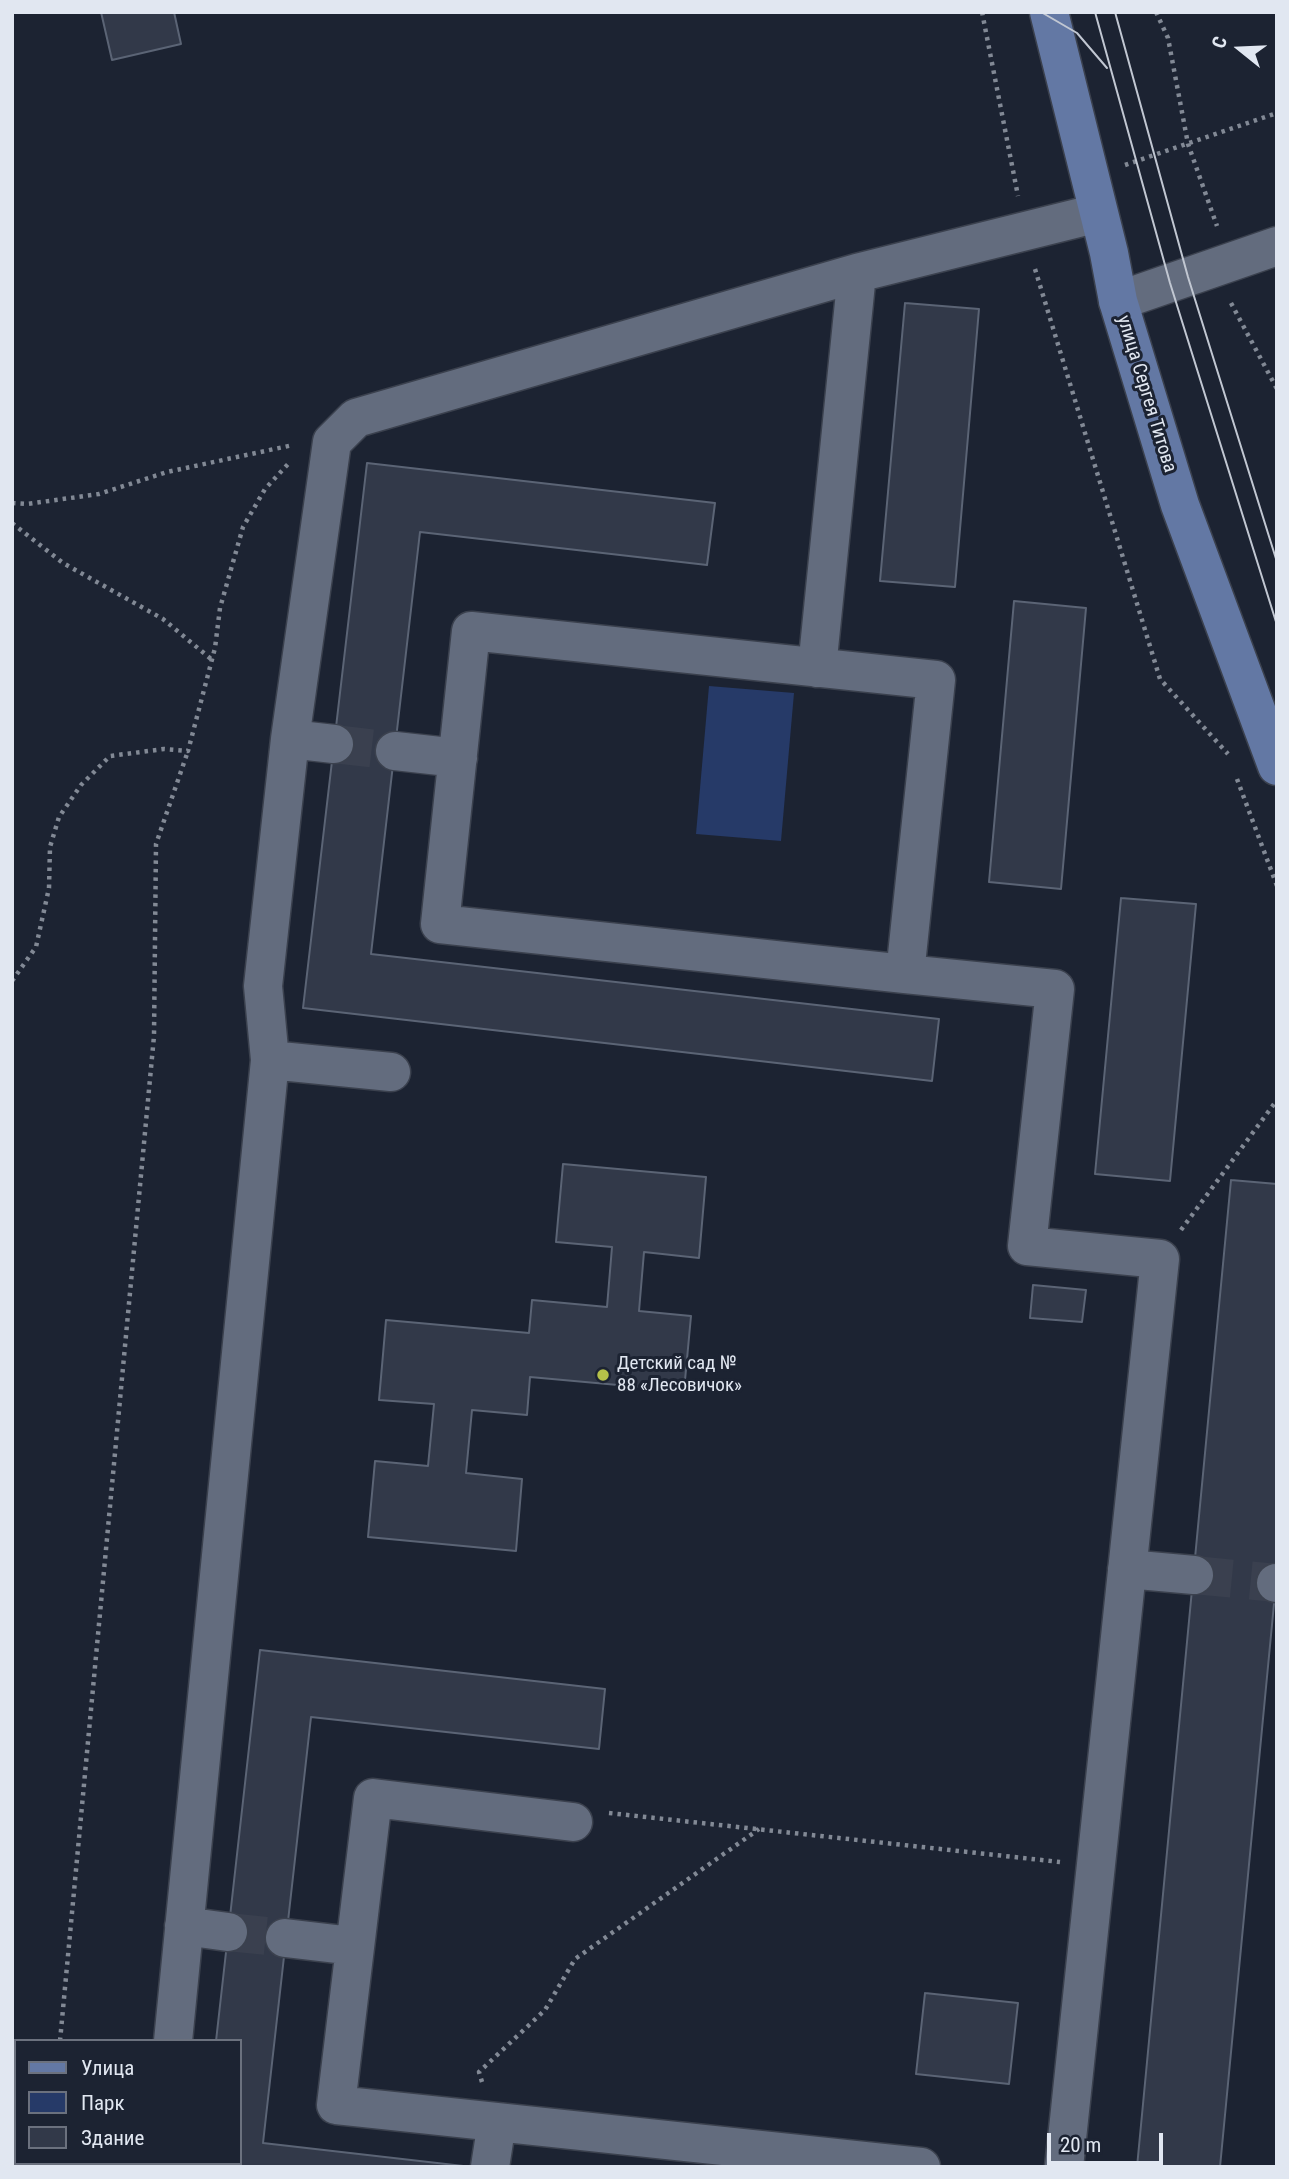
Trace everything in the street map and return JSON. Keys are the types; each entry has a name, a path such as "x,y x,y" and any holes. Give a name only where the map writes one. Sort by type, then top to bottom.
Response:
{"main road":[{"name":"улица Сергея Титова","path":"1049,12 1118,300 1180,505 1277,766"}],"lane":[{"path":"173,2039 270,1060 263,986 290,739 332,442 356,418 857,273 1098,214"},
{"path":"1118,300 1277,246"},
{"path":"817,668 857,273"},
{"path":"905,974 936,680 471,631 440,924 905,974 1055,989 1027,1245 1160,1259 1064,2167"},
{"path":"290,739 334,744"},
{"path":"395,751 458,758"},
{"path":"270,1060 391,1072"},
{"path":"1127,1569 1194,1575"},
{"path":"573,1822 373,1798 353,1946 336,2105 921,2167"},
{"path":"184,1926 228,1932"},
{"path":"285,1938 353,1946"},
{"path":"490,2167 497,2122"}],"path":[{"path":"982,12 1024,233 1160,679 1226,749 1231,762"},
{"path":"1156,12 1168,38 1188,144 1217,228"},
{"path":"1088,176 1277,113"},
{"path":"1017,190 1028,188"},
{"path":"1224,292 1277,389"},
{"path":"12,503 27,504 99,494 180,470 291,445 332,442"},
{"path":"60,2039 154,1036 156,844 188,751 211,659 220,608 243,527 265,489 285,464 332,442"},
{"path":"12,523 63,563 163,619 211,659"},
{"path":"12,981 36,947 49,888 50,847 59,817 81,785 110,756 164,750 188,751"},
{"path":"1235,774 1277,886"},
{"path":"1160,1259 1277,1100"},
{"path":"573,1822 574,1809 1095,1865"},
{"path":"497,2122 479,2072 545,2010 575,1959 759,1829"}],"green space":[{"path":"709,686 794,693 781,841 696,834"}],"building":[{"path":"101,12 174,12 181,44 112,60"},
{"path":"905,303 979,309 955,587 880,581"},
{"path":"367,463 715,503 707,565 420,532 371,954 939,1019 932,1081 303,1008"},
{"path":"1014,601 1086,608 1061,889 989,882"},
{"path":"1121,898 1196,904 1170,1181 1095,1174"},
{"path":"563,1164 706,1177 699,1258 644,1252 639,1311 691,1316 684,1391 530,1377 527,1415 472,1410 466,1473 522,1479 516,1551 368,1537 375,1461 428,1466 434,1404 379,1400 386,1320 529,1333 532,1300 607,1307 612,1247 556,1242"},
{"path":"1231,1180 1277,1184 1276,1583 1220,2167 1137,2167"},
{"path":"1033,1285 1086,1290 1082,1322 1030,1318"},
{"path":"260,1650 605,1689 599,1749 311,1717 263,2143 472,2167 202,2167 242,2165 242,2039 216,2039"},
{"path":"925,1993 1018,2003 1009,2084 916,2074"}],"tunnel":[{"path":"334,744 395,751"},
{"path":"1194,1575 1276,1583"},
{"path":"228,1932 285,1938"}],"tram line":[{"path":"1041,12 1077,33 1107,68"},
{"path":"1095,12 1170,283 1277,625"},
{"path":"1115,12 1188,277 1277,562"}],"place":[{"name":"Детский сад № 88 «Лесовичок»","path":"603,1375"}]}
